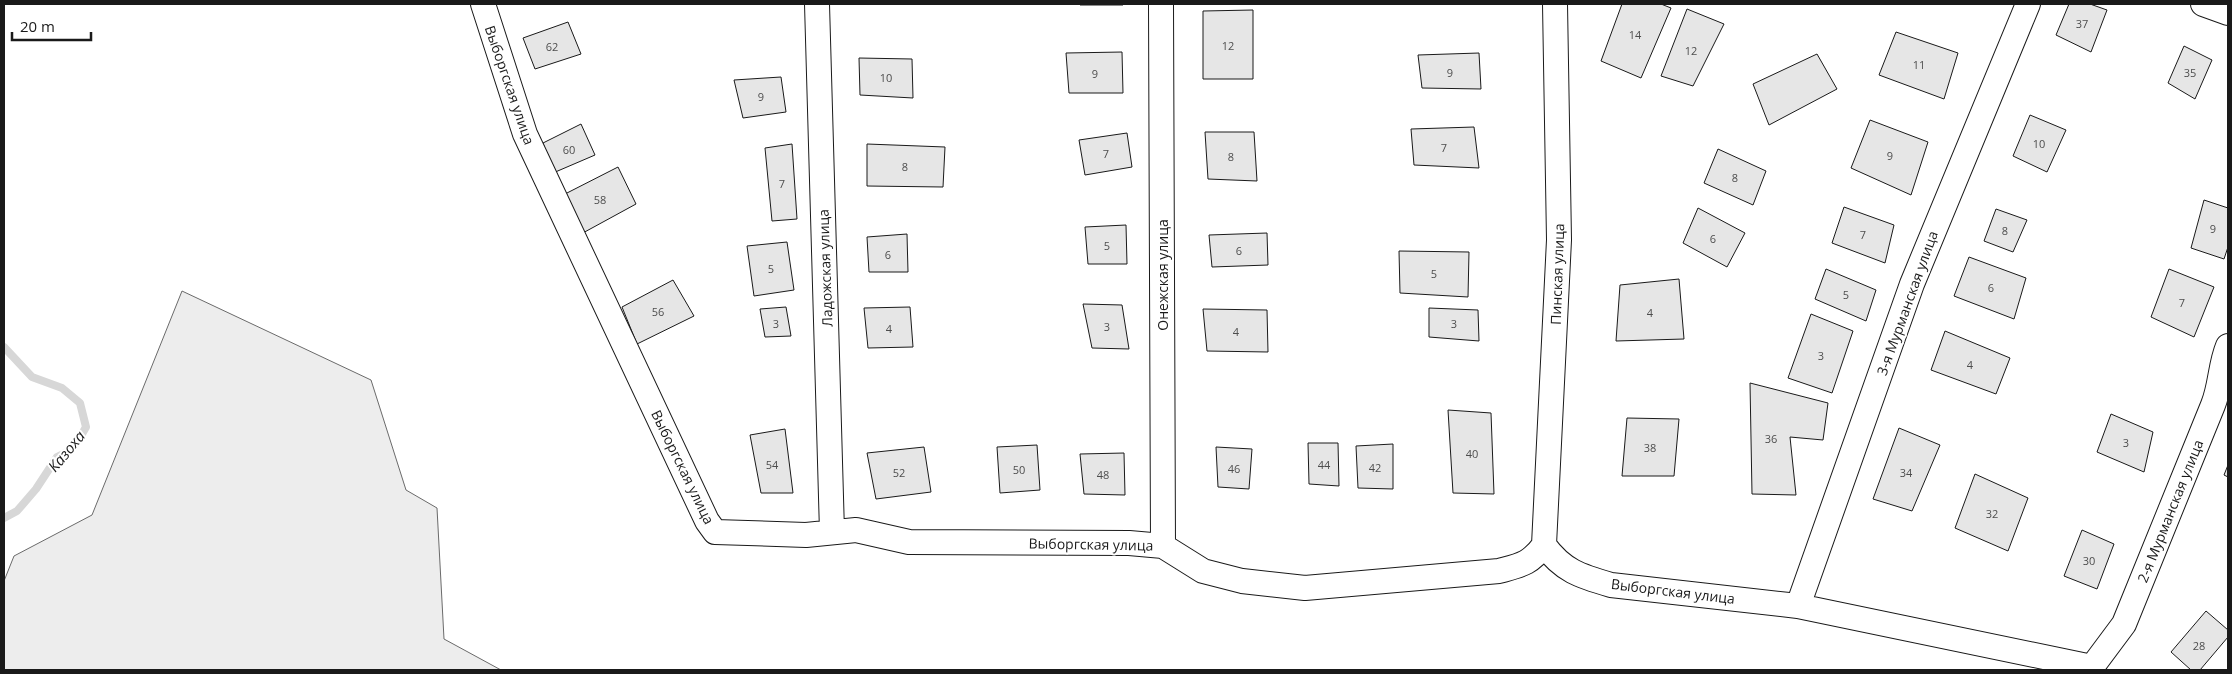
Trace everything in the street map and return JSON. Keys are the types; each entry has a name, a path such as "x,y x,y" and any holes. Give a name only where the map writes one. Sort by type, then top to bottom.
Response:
{"street":[{"name":"Выборгская улица","path":"484,4 525,134 707,522 715,532 806,534 856,530 909,542 1129,543 1163,546 1203,571 1242,581 1305,588 1499,571 1526,564 1535,558 1544,545 1564,568 1582,577 1611,585 1798,606 2093,669"},
{"name":"Ладожская улица","path":"817,4 832,532"},
{"name":"Онежская улица","path":"1161,4 1163,546"},
{"name":"Пинская улица","path":"1544,545 1559,240 1555,4"},
{"name":"3-я Мурманская улица","path":"1798,606 1912,284 2028,4"},
{"path":"2203,4 2228,13"},
{"name":"2-я Мурманская улица","path":"2093,669 2124,624 2220,387 2221,369 2228,346"}],"shaded area":[{"path":"182,291 371,380 406,490 437,508 444,639 501,670 4,670 4,581 14,556 92,515"}],"building":[{"path":"1123,4 1123,5 1080,5"},
{"path":"1622,4 1661,4 1671,8 1641,78 1601,61"},
{"path":"2069,4 2090,4 2107,10 2091,52 2056,35"},
{"path":"1687,9 1724,24 1693,86 1661,76"},
{"path":"1253,10 1253,79 1203,79 1203,11"},
{"path":"568,22 581,54 535,69 523,38"},
{"path":"1896,32 1958,53 1944,99 1879,75"},
{"path":"2184,46 2212,60 2195,99 2168,83"},
{"path":"1122,52 1123,93 1069,93 1066,53"},
{"path":"1479,53 1481,89 1422,88 1418,55"},
{"path":"1817,54 1837,89 1769,125 1753,84"},
{"path":"859,58 912,59 913,98 860,95"},
{"path":"781,77 786,112 743,118 734,80"},
{"path":"2030,115 2066,130 2047,172 2013,156"},
{"path":"1870,120 1928,142 1911,195 1851,168"},
{"path":"581,124 595,155 553,173 543,143"},
{"path":"1474,127 1479,168 1414,165 1411,129"},
{"path":"1205,132 1254,132 1257,181 1208,179"},
{"path":"1127,133 1132,167 1085,175 1079,140"},
{"path":"792,144 797,219 772,221 765,148"},
{"path":"867,144 945,147 943,187 867,186"},
{"path":"1718,149 1766,171 1753,205 1704,183"},
{"path":"618,167 636,204 581,234 565,194"},
{"path":"2204,200 2228,208 2228,247 2224,259 2191,248"},
{"path":"1844,207 1894,225 1885,263 1832,243"},
{"path":"1698,208 1745,233 1727,267 1683,243"},
{"path":"1996,209 2027,220 2013,252 1984,241"},
{"path":"1126,225 1127,264 1088,264 1085,227"},
{"path":"1267,233 1268,265 1212,267 1209,235"},
{"path":"907,234 908,272 869,272 867,237"},
{"path":"787,242 794,290 754,296 747,246"},
{"path":"1399,251 1469,252 1468,297 1400,293"},
{"path":"1969,257 2026,278 2014,319 1954,296"},
{"path":"1826,269 1876,290 1866,321 1815,299"},
{"path":"2169,269 2214,287 2194,337 2151,317"},
{"path":"1679,279 1684,339 1616,341 1620,285"},
{"path":"673,280 694,316 637,344 622,307"},
{"path":"1083,304 1122,305 1129,349 1092,348"},
{"path":"786,307 791,336 765,337 760,309"},
{"path":"910,307 913,347 868,348 864,308"},
{"path":"1429,308 1478,310 1479,341 1429,337"},
{"path":"1203,309 1267,310 1268,352 1207,351"},
{"path":"1811,314 1853,331 1832,393 1788,378"},
{"path":"1945,331 2010,358 1996,394 1931,370"},
{"path":"1750,383 1828,403 1823,440 1790,437 1796,495 1752,494"},
{"path":"1448,410 1491,413 1494,494 1453,493"},
{"path":"2111,414 2153,432 2144,472 2097,452"},
{"path":"1627,418 1679,419 1674,476 1622,476"},
{"path":"1899,428 1940,445 1912,511 1873,499"},
{"path":"785,429 793,493 761,493 750,435"},
{"path":"1308,443 1338,443 1339,486 1309,484"},
{"path":"1393,444 1393,489 1358,488 1356,446"},
{"path":"1037,445 1040,490 1000,493 997,447"},
{"path":"924,447 931,492 876,499 867,453"},
{"path":"1216,447 1252,449 1249,489 1218,487"},
{"path":"1124,453 1125,495 1084,494 1080,454"},
{"path":"2228,465 2228,477 2224,475"},
{"path":"1975,474 2028,498 2008,551 1955,528"},
{"path":"2082,530 2114,544 2097,589 2064,576"},
{"path":"2206,611 2228,630 2228,637 2200,670 2191,670 2171,652"}],"waterway":[{"name":"Казоха","path":"4,347 32,377 62,388 80,403 86,427 78,441 69,451 57,457 36,489 17,511 4,518"}]}
